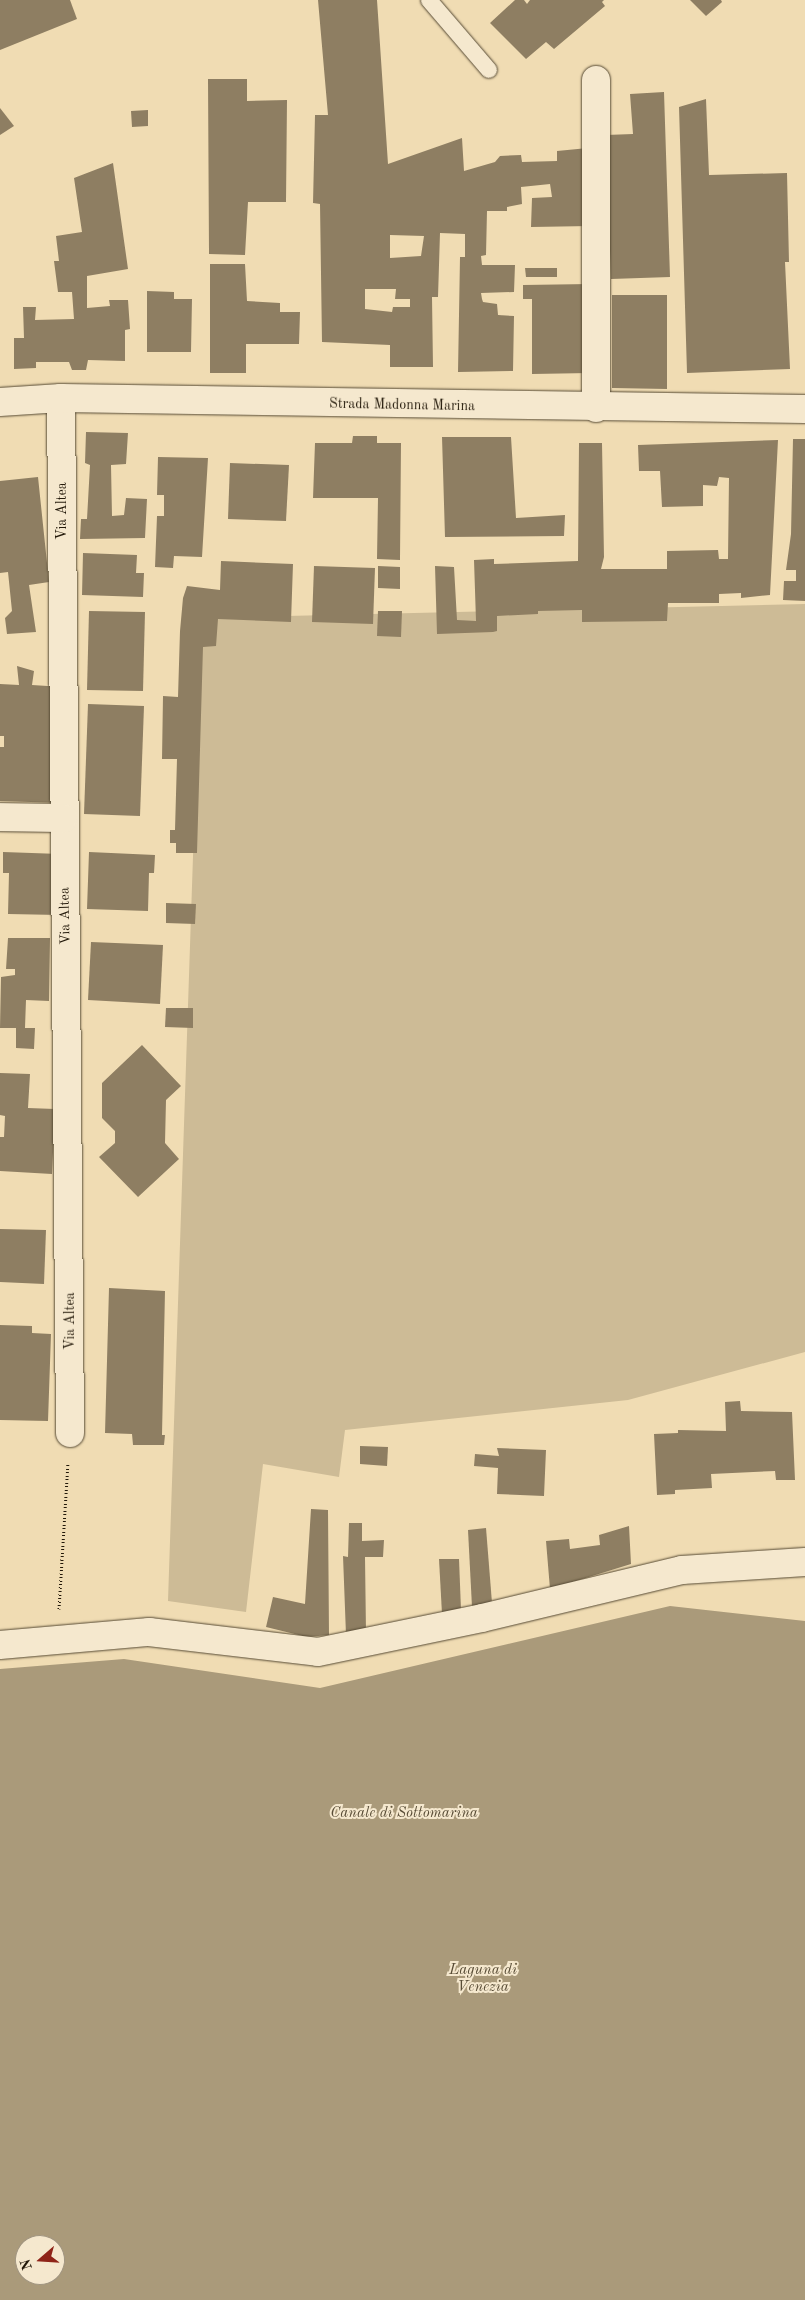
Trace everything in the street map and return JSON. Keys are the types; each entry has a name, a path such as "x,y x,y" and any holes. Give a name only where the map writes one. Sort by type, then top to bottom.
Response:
{"street":[{"path":"596,80 596,408"},
{"name":"Strada Madonna Marina","path":"0,402 61,398 596,408 805,409"},
{"name":"Via Altea","path":"61,398 70,1433"},
{"path":"0,817 64,818"},
{"path":"0,1645 149,1632 318,1652 482,1618 682,1570 805,1562"}],"lane":[{"path":"429,0 489,70"}],"path":[{"path":"57,1640 70,1433"}],"shaded area":[{"path":"805,604 805,1352 628,1400 345,1430 339,1477 263,1464 246,1612 168,1601 201,618"}],"water":[{"name":"Laguna di Venezia","path":"670,1606 805,1621 805,2300 0,2300 0,1669 124,1659 320,1688"}],"building":[{"path":"0,0 70,0 77,19 0,50"},
{"path":"318,0 377,0 388,164 462,138 464,171 495,162 500,156 521,155 522,162 557,161 557,151 588,148 590,226 531,227 532,198 552,197 550,184 521,187 522,204 507,207 507,211 487,211 486,255 481,256 482,265 515,265 514,292 481,293 483,302 497,304 498,315 514,316 513,371 458,372 460,257 465,257 465,234 440,233 438,297 432,297 433,367 390,367 390,345 322,342 320,204 313,203 315,115 328,115","holes":["390,235 424,236 421,256 390,258","365,289 396,289 395,299 410,299 410,307 393,307 392,312 365,309"]},
{"path":"515,0 524,0 527,4 530,0 604,0 602,2 605,6 554,49 546,42 526,59 490,23"},
{"path":"690,0 721,0 722,2 706,16"},
{"path":"208,79 247,79 247,101 287,100 286,202 248,202 245,255 209,254"},
{"path":"664,92 670,277 611,279 606,135 633,134 630,94"},
{"path":"706,99 709,175 787,173 789,262 785,262 790,369 687,373 679,107"},
{"path":"0,108 14,126 0,135"},
{"path":"148,110 148,126 132,127 131,111"},
{"path":"113,163 128,269 87,276 87,308 110,306 109,300 128,300 130,329 125,330 125,361 88,360 86,370 72,370 69,362 36,362 36,368 14,369 14,338 24,338 23,307 36,307 35,320 74,319 72,292 58,292 54,261 59,261 56,236 82,232 74,178"},
{"path":"210,264 245,264 247,301 280,303 280,312 300,312 299,344 246,344 246,373 210,373"},
{"path":"525,268 557,268 557,277 526,277"},
{"path":"590,284 590,373 532,374 532,299 523,299 523,285"},
{"path":"147,291 174,292 174,299 192,299 191,352 147,352"},
{"path":"612,295 667,295 667,389 612,388"},
{"path":"86,432 128,433 126,464 111,465 112,516 124,515 126,498 147,499 145,538 80,539 81,519 87,519 90,465 85,463"},
{"path":"353,436 377,436 377,443 401,443 400,560 377,559 378,498 313,498 315,443 352,443"},
{"path":"442,437 511,437 516,518 565,515 564,536 445,537"},
{"path":"793,439 805,439 805,601 783,600 784,581 796,581 796,570 786,570 791,534"},
{"path":"778,440 770,595 741,598 741,593 719,594 719,603 668,603 667,621 582,622 582,610 538,611 538,614 497,616 497,631 493,632 437,634 435,566 454,567 457,620 476,621 474,560 494,559 494,564 578,561 579,443 602,443 604,557 601,569 667,569 667,551 718,550 719,559 728,559 729,478 719,477 717,486 703,485 703,506 662,507 660,471 639,471 638,445"},
{"path":"158,457 208,458 202,557 174,556 173,568 155,567 157,516 164,516 164,495 157,495"},
{"path":"230,463 289,465 286,521 228,519"},
{"path":"38,477 49,582 29,585 36,632 7,634 5,618 12,611 8,572 0,573 0,481"},
{"path":"83,553 137,555 136,573 144,573 143,597 82,595"},
{"path":"221,561 293,564 291,622 218,619 216,646 203,647 197,853 176,853 176,843 170,843 170,830 175,830 177,759 162,759 163,696 178,697 180,631 183,598 187,586 220,590"},
{"path":"314,566 375,568 373,624 312,622"},
{"path":"378,566 400,567 400,589 378,588"},
{"path":"89,611 145,612 143,691 87,690"},
{"path":"378,611 402,611 401,637 377,636"},
{"path":"17,666 34,671 32,685 63,687 62,803 0,801 0,747 4,747 4,736 0,736 0,684 19,685"},
{"path":"88,704 144,706 140,816 84,814"},
{"path":"3,852 60,854 59,915 8,914 9,873 3,873"},
{"path":"89,852 155,855 154,873 149,873 148,911 87,909"},
{"path":"166,903 196,904 195,924 166,923"},
{"path":"8,938 50,938 49,1001 26,1000 25,1028 35,1028 34,1049 16,1048 16,1028 0,1028 1,977 15,975 15,969 6,969"},
{"path":"91,942 163,945 160,1004 88,1000"},
{"path":"166,1008 193,1008 193,1028 165,1027"},
{"path":"142,1045 181,1086 166,1100 165,1143 179,1159 138,1197 99,1157 115,1143 115,1131 102,1118 102,1083"},
{"path":"0,1073 30,1074 28,1108 55,1109 52,1174 0,1171 0,1137 4,1137 5,1116 0,1115"},
{"path":"0,1229 46,1230 44,1284 0,1282"},
{"path":"109,1288 165,1291 162,1435 165,1435 164,1445 133,1445 132,1434 105,1433"},
{"path":"0,1325 32,1326 32,1333 51,1334 48,1421 0,1420"},
{"path":"740,1401 741,1411 792,1412 795,1480 776,1480 775,1471 711,1474 712,1488 675,1490 675,1494 657,1495 654,1434 678,1433 678,1430 726,1431 725,1402"},
{"path":"360,1446 388,1447 387,1466 360,1464"},
{"path":"497,1448 546,1450 544,1496 497,1494 498,1468 474,1466 475,1454 499,1456"},
{"path":"311,1509 328,1510 329,1635 307,1637 266,1627 273,1597 305,1604"},
{"path":"349,1523 362,1523 362,1541 384,1540 383,1557 365,1557 366,1633 346,1635 343,1556 348,1557"},
{"path":"629,1526 631,1564 550,1589 546,1541 569,1539 570,1549 600,1545 599,1535"},
{"path":"486,1528 492,1603 472,1607 468,1530"},
{"path":"439,1559 459,1559 461,1610 442,1614"}],"water label":[{"name":"Canale di Sottomarina","path":"404,1814"}]}
